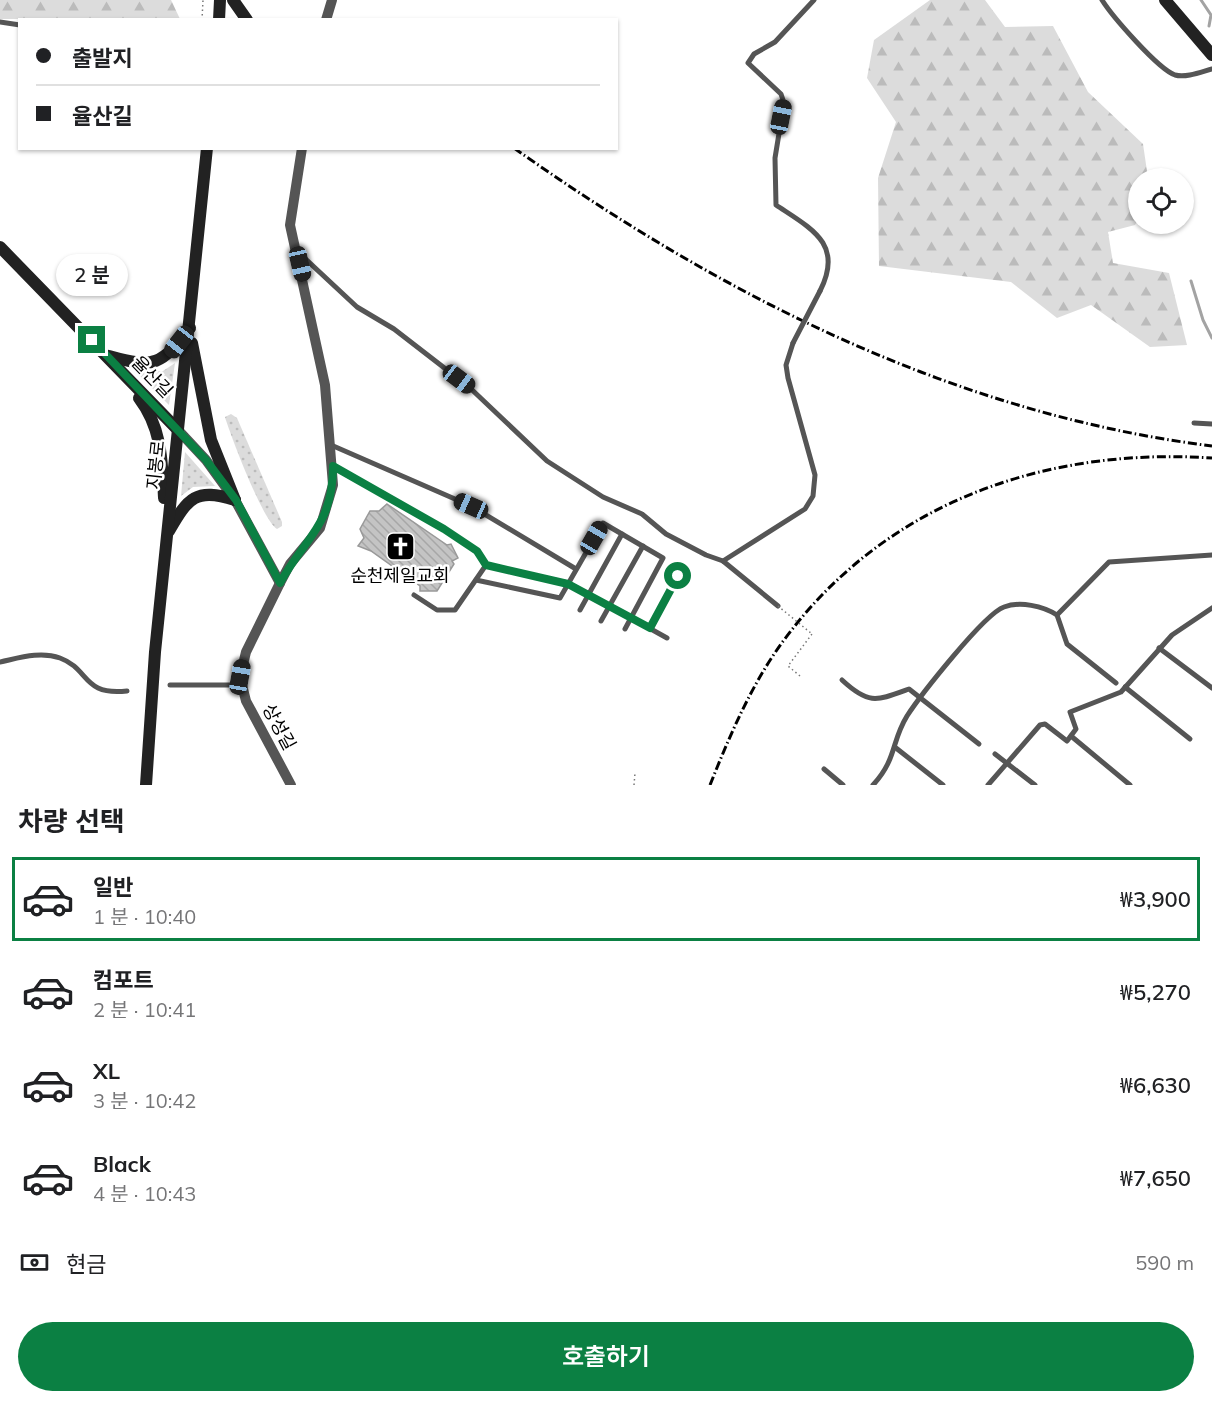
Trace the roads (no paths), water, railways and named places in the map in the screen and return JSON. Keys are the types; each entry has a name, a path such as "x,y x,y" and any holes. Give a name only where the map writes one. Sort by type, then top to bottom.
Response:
{"main road":[{"path":"219,18 220,0"},
{"path":"233,0 246,18"},
{"path":"1165,0 1212,55"},
{"name":"지봉로","path":"146,785 166,535 190,328 207,150"},
{"name":"율산길","path":"0,247 178,430"},
{"path":"107,356 130,362 160,360 169,355 190,328"},
{"path":"190,328 211,440 236,500"},
{"path":"107,356 143,403 158,434 162,448 166,535"},
{"path":"166,535 189,501 208,494 236,500"}],"street":[{"path":"327,18 332,0"},
{"path":"241,685 246,652 280,583 326,515 333,485 325,385 290,225 302,150"},
{"path":"178,430 206,460 236,500 280,583"},
{"name":"상성길","path":"241,685 246,700 291,785"}],"lane":[{"path":"723,561 805,509 813,496 815,475 786,365 792,343 829,269 830,256 816,232 776,205 775,158 784,103 781,94 748,63 754,54 775,42 814,0"},
{"path":"1102,0 1114,17 1159,64 1174,74 1185,76 1212,69"},
{"path":"0,22 18,25"},
{"path":"297,251 357,307 394,329 469,387 547,461 603,497 642,514 666,534 706,555 723,561 778,606"},
{"path":"1194,423 1212,424"},
{"path":"331,445 471,506 576,569"},
{"path":"333,466 444,529 477,551 486,565 568,584 667,638"},
{"path":"476,580 560,598 603,523 663,558 625,629"},
{"path":"580,610 622,534"},
{"path":"601,621 643,546"},
{"path":"1057,615 1109,562 1212,555"},
{"path":"414,595 437,610 455,610 486,565"},
{"path":"650,628 678,576"},
{"path":"873,785 886,771 907,717 981,625 1002,607 1020,604 1057,615"},
{"path":"988,785 1040,725 1045,723 1067,741 1076,729 1070,712 1108,697 1125,687 1172,635 1212,608"},
{"path":"1057,615 1067,644 1116,682"},
{"path":"1159,648 1212,688"},
{"path":"0,662 27,656 52,656 65,660 98,689 112,692 127,691"},
{"path":"1206,684 1212,679"},
{"path":"842,680 862,698 882,699 909,689 923,697 980,744"},
{"path":"170,685 241,685"},
{"path":"1125,687 1190,739"},
{"path":"1071,736 1130,785"},
{"path":"896,748 943,785"},
{"path":"995,754 1035,785"},
{"path":"824,770 843,785"}],"waterway":[{"path":"1201,0 1211,15 1209,26"},
{"path":"1191,281 1203,320 1212,338"}],"railway":[{"path":"517,150 593,202 675,252 759,299 845,340 933,377 1024,407 1117,430 1212,446"},
{"path":"710,785 752,692 784,640 825,592 870,552 920,519 974,493 1030,474 1089,462 1150,457 1212,458"}],"place":[{"name":"순천제일교회","path":"400,547"}]}
